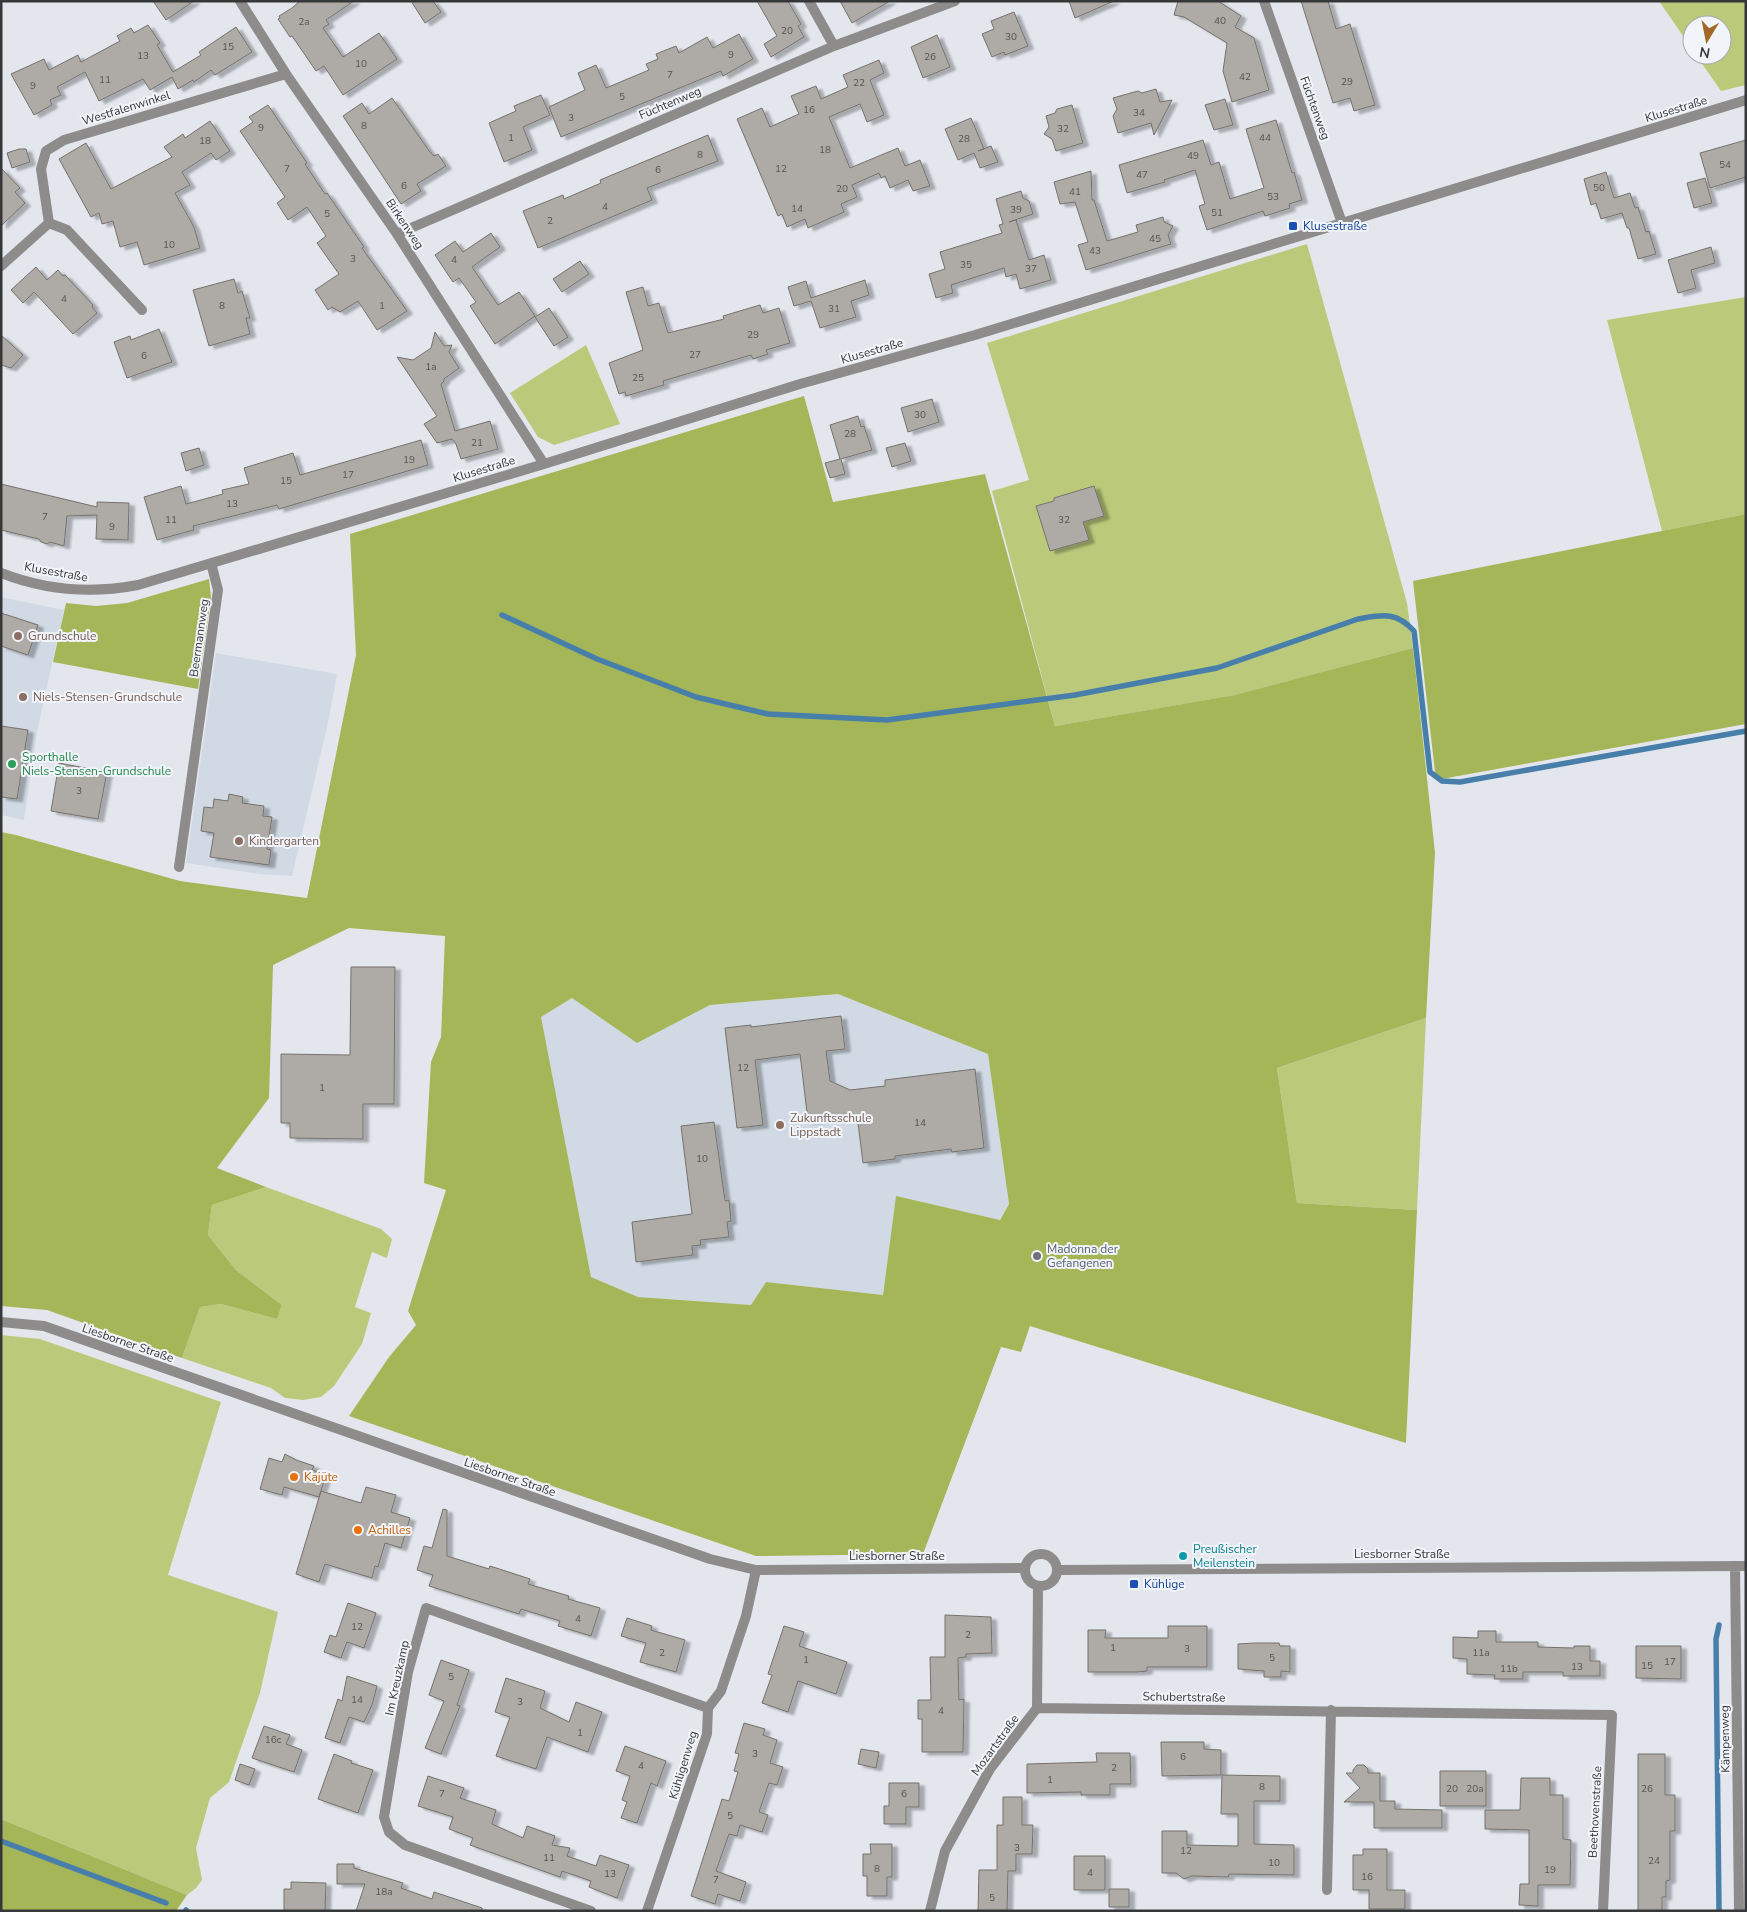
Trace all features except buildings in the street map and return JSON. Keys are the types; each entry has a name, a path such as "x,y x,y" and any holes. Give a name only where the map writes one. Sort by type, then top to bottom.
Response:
{"street":[{"path":"809,1 834,46"},
{"name":"Füchtenweg","path":"398,234 834,46 955,1"},
{"name":"Füchtenweg","path":"1264,1 1342,223"},
{"name":"Birkenweg","path":"244,3 286,74 398,234 544,464"},
{"name":"Westfalenwinkel","path":"49,223 41,169 46,151 64,140 286,74"},
{"name":"Klusestraße","path":"1,573 55,587 93,591 138,585 544,464 800,384 975,335 1746,100"},
{"path":"1,266 49,223 67,230 142,310"},
{"name":"Beermannweg","path":"179,866 218,590 211,563"},
{"name":"Liesborner Straße","path":"1,1322 44,1326 710,1559 756,1570 1025,1568"},
{"path":"1043,1554 1052,1557 1058,1570 1052,1582 1038,1586 1026,1577 1025,1568 1033,1555 1043,1554"},
{"name":"Kämpenweg","path":"1735,1566 1739,1911"},
{"name":"Liesborner Straße","path":"1058,1570 1746,1566"},
{"path":"708,1708 721,1691 746,1616 756,1570"},
{"path":"1037,1708 1038,1586"},
{"name":"Im Kreuzkamp","path":"591,1911 405,1845 389,1832 384,1816 408,1672 426,1608 708,1708"},
{"name":"Kühligenweg","path":"648,1911 707,1734 708,1708"},
{"name":"Schubertstraße","path":"1037,1708 1331,1710 1612,1715"},
{"name":"Mozartstraße","path":"930,1911 945,1850 990,1769 1037,1708"},
{"path":"1327,1890 1331,1710"},
{"name":"Beethovenstraße","path":"1603,1911 1612,1715"}],"shaded area":[{"name":"Niels-Stensen-Grundschule","path":"1,597 64,610 37,732 24,820 1,815"},
{"path":"216,653 337,674 328,723 292,876 259,874 186,863"},
{"name":"Zukunftsschule Lippstadt","path":"838,994 988,1054 1009,1204 999,1220 896,1197 883,1295 766,1282 751,1305 638,1297 591,1277 540,1017 572,998 637,1043 710,1005"}],"green space":[{"path":"1659,1 1746,1 1746,85 1721,91 1703,65 1732,65 1732,15 1682,15 1682,34"},
{"path":"1307,244 1407,603 1413,648 1236,695 1055,726 992,491 1029,480 987,343"},
{"path":"1746,297 1746,514 1662,531 1607,320"},
{"path":"586,345 620,424 554,445 538,437 510,393"},
{"path":"804,396 833,502 985,474 1055,726 1235,695 1413,648 1435,853 1426,1018 1277,1068 1297,1203 1417,1210 1406,1443 1030,1326 1021,1352 1001,1347 923,1554 756,1556 349,1416 389,1357 416,1325 408,1311 446,1190 424,1183 431,1062 441,1037 445,936 349,928 273,965 269,1098 217,1168 266,1187 212,1205 208,1235 236,1270 282,1305 277,1319 221,1304 200,1307 182,1358 47,1310 1,1306 1,832 180,881 307,898 356,655 350,534","holes":["838,994 988,1054 1009,1204 1000,1220 896,1196 883,1295 766,1282 751,1305 638,1297 591,1277 541,1017 572,998 637,1043 710,1005"]},
{"path":"1746,514 1746,724 1436,780 1413,581"},
{"path":"209,579 211,597 198,689 53,662 66,603 96,606 127,603"},
{"path":"1426,1018 1417,1210 1297,1203 1277,1068"},
{"path":"266,1187 381,1229 392,1239 387,1258 372,1252 355,1307 371,1313 362,1344 334,1386 321,1397 303,1400 285,1398 271,1388 182,1358 200,1307 221,1304 277,1319 282,1305 236,1270 208,1235 212,1205"},
{"path":"1,1335 40,1339 221,1402 168,1575 278,1612 260,1693 229,1782 210,1798 196,1848 202,1880 187,1895 1,1819"},
{"path":"1,1819 187,1895 176,1911 1,1911"}],"waterway":[{"path":"502,615 597,659 696,697 768,714 887,720 1075,695 1217,668 1358,619 1388,616 1401,620 1414,631 1430,772 1442,781 1460,782 1746,731"},
{"path":"1719,1625 1716,1639 1719,1911"},
{"path":"1,1841 166,1903"}],"place":[{"name":"Klusestraße","path":"1293,226"},
{"name":"Grundschule","path":"18,636"},
{"name":"Niels-Stensen-Grundschule","path":"23,697"},
{"name":"Sporthalle Niels-Stensen-Grundschule","path":"12,764"},
{"name":"Kindergarten","path":"239,841"},
{"name":"Zukunftsschule Lippstadt","path":"780,1125"},
{"name":"Madonna der Gefangenen","path":"1037,1256"},
{"name":"Kajüte","path":"294,1477"},
{"name":"Achilles","path":"358,1530"},
{"name":"Preußischer Meilenstein","path":"1183,1556"},
{"name":"Kühlige","path":"1134,1584"}]}
